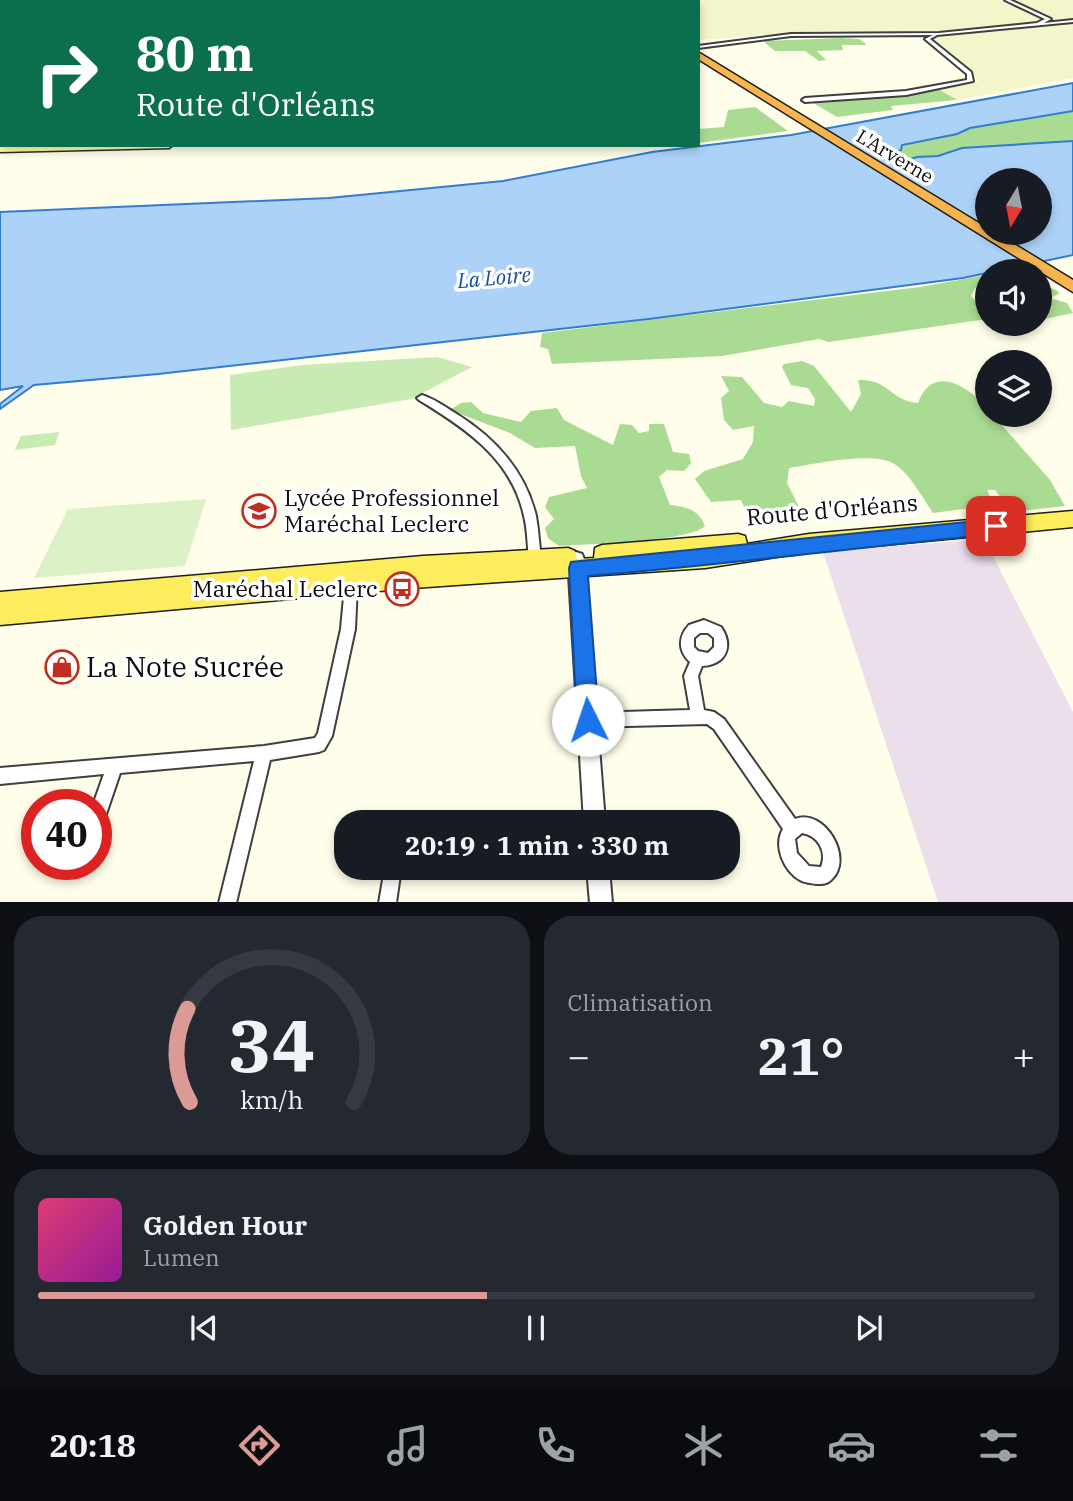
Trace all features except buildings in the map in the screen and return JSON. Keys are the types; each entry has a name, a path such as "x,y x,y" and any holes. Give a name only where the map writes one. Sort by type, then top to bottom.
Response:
{"highway":[{"name":"L'Arverne","path":"700,49 804,119 975,218"},
{"name":"L'Arverne","path":"700,56 1073,287"},
{"path":"1020,245 1073,277"}],"main road":[{"path":"0,149 84,147"},
{"name":"Route d'Orléans","path":"587,561 1073,511"},
{"name":"Route d'Orléans","path":"587,561 705,559 809,544 1073,519"},
{"path":"0,602 587,561"},
{"path":"0,615 510,572 536,564"}],"street":[{"path":"1007,0 1049,19"},
{"path":"992,30 1049,19 1073,21"},
{"path":"700,48 791,35 939,34 1073,21"},
{"path":"927,38 939,34"},
{"path":"805,100 906,93 970,81 969,73 927,38 915,35"},
{"path":"422,398 487,439 502,458 526,503 536,564"},
{"path":"587,561 595,810"},
{"path":"0,776 264,753 319,745 325,736 348,629 351,586"},
{"path":"698,658 691,676 698,716"},
{"path":"592,720 709,717 719,724 792,828"},
{"path":"227,902 264,753"},
{"path":"107,789 115,766"},
{"path":"387,902 391,880"},
{"path":"599,880 601,902"}],"shaded area":[{"path":"984,539 1073,712 1073,902 938,902 823,552"}],"green space":[{"path":"700,0 1073,0 1073,78 957,100 938,89 979,81 922,34 821,31 700,40"},
{"path":"859,39 867,45 842,45 843,50 817,51 826,60 819,61 805,51 775,51 763,41"},
{"path":"938,89 957,100 891,106 893,110 837,117 810,101"},
{"path":"755,107 788,131 700,143 700,129 724,127 728,110"},
{"path":"1073,111 1073,141 962,148 938,156 917,157 898,163 891,153 901,150 901,145 957,134 970,128"},
{"path":"975,277 975,288 971,296 975,300 975,321 829,342 819,339 722,356 552,364 548,349 540,347 542,333 920,287"},
{"path":"1052,288 1058,291 1059,294 1052,297"},
{"path":"1052,299 1067,303 1073,313 1052,317"},
{"path":"437,357 472,367 411,399 231,430 230,375 302,365"},
{"path":"802,361 814,366 851,412 861,394 858,380 876,382 901,398 918,403 924,391 932,384 941,381 960,386 975,396 975,427 1004,427 1050,480 1065,506 1012,512 995,490 987,490 994,505 933,513 912,481 896,465 887,461 860,458 789,468 787,483 804,517 752,525 741,500 711,502 695,479 704,471 743,459 753,442 754,426 733,430 724,420 721,398 729,391 721,376 742,377 764,403 782,407 789,401 814,406 815,399 808,388 791,385 782,367 784,364"},
{"path":"471,402 483,413 521,422 531,411 557,408 564,420 613,445 620,424 632,425 639,433 649,431 649,424 664,424 673,452 689,454 691,463 684,471 667,470 659,477 670,505 691,510 705,526 679,536 659,539 559,546 548,538 545,528 554,519 545,507 549,497 587,488 581,476 575,446 535,448 510,433 450,410 461,403"},
{"path":"59,432 55,445 15,450 21,436"},
{"path":"206,499 185,566 34,578 68,509"}],"water":[{"name":"La Loire","path":"1073,83 1073,111 970,128 957,134 902,145 901,150 892,154 898,163 917,157 938,156 962,148 1073,141 1073,255 1052,259 975,259 975,275 963,278 649,319 158,374 34,385 0,409 0,404 23,386 0,390 0,212 329,198 503,181 652,152 791,135"}],"place":[{"name":"Lycée Professionnel Maréchal Leclerc","path":"259,511"},
{"name":"Maréchal Leclerc","path":"402,589"},
{"name":"La Note Sucrée","path":"62,667"}],"route":[{"path":"588,720 578,568 705,559 809,544 996,526"}]}
